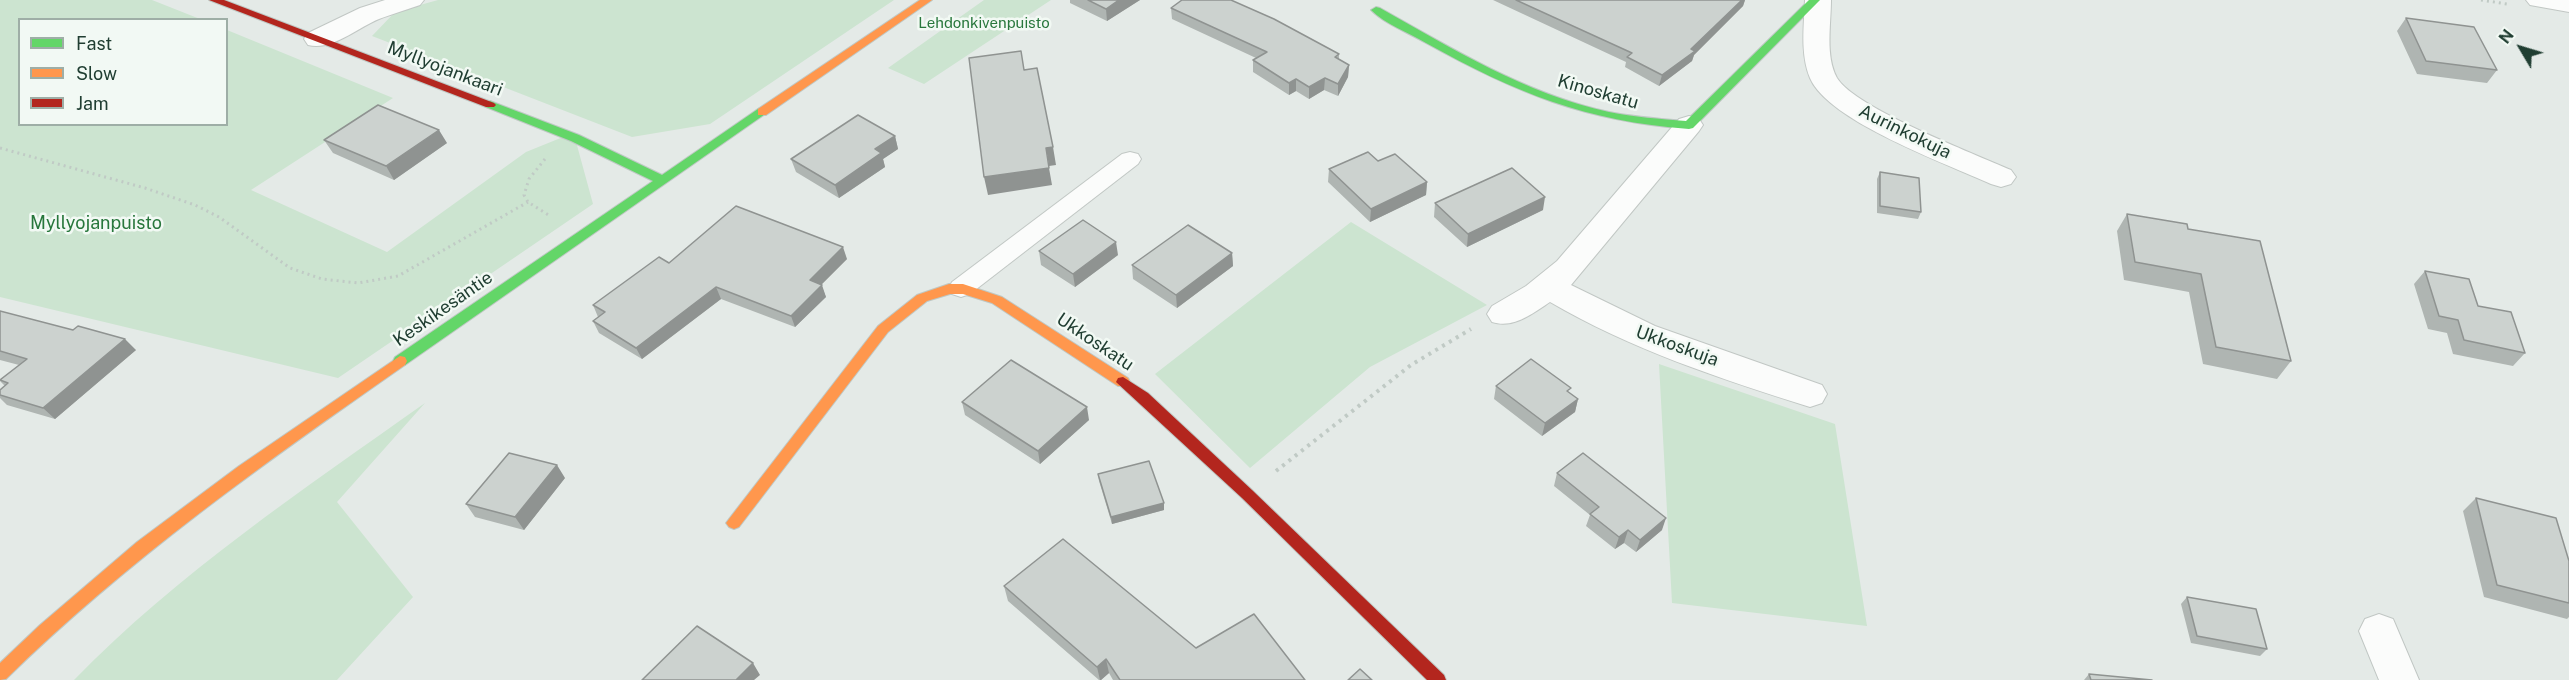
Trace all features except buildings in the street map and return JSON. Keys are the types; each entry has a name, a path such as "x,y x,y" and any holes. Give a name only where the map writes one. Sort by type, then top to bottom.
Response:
{"street":[{"name":"Myllyojankaari","path":"214,0 574,138 661,180"},
{"path":"317,39 369,14 411,0"},
{"name":"Keskikesäntie","path":"0,674 67,608 136,550 201,500 661,180 927,0"},
{"path":"1503,314 1528,302 1550,287 1568,269 1689,124 1817,0"},
{"name":"Aurinkokuja","path":"1817,0 1818,62 1826,84 1849,104 1886,124 2001,177"},
{"path":"2539,0 2569,4"},
{"name":"Kinoskatu","path":"1376,9 1476,65 1576,107 1618,120 1655,125 1689,124"},
{"name":"Ukkoskuja","path":"1550,287 1574,303 1631,330 1810,394"},
{"name":"Ukkoskatu","path":"734,523 883,329 916,299 940,290 961,288 980,292 997,300 1110,372 1143,397 1247,494 1438,680"},
{"path":"2379,631 2399,680"}],"lane":[{"path":"961,288 1130,159"}],"path":[{"path":"574,138 540,163 529,179 524,195 528,202 539,211 585,234"},
{"path":"0,148 145,188 195,205 219,217 290,268 322,279 358,283 398,276 528,202"},
{"path":"1247,494 1411,365 1467,331 1503,314"}],"green space":[{"name":"Myllyojanpuisto","path":"0,0 152,0 197,18 18,18 18,126 228,126 228,30 393,98 251,190 387,252 526,152 568,135 575,138 593,204 338,378 0,297"},
{"path":"438,0 894,0 710,124 632,137 372,36 395,12"},
{"name":"Lehdonkivenpuisto","path":"984,0 1051,0 924,84 888,68"},
{"path":"1351,222 1487,305 1370,367 1250,468 1155,374"},
{"path":"1659,364 1835,424 1867,626 1672,603"},
{"path":"425,403 337,502 413,597 337,680 74,680 114,641 199,568 288,500"}],"traffic: fast":[{"path":"1376,10 1488,71 1546,97 1617,117 1689,125 1815,0"},
{"path":"490,105 575,138 661,180"},
{"path":"400,361 762,112"}],"traffic: slow":[{"path":"762,112 927,0"},
{"path":"734,523 883,329 922,298 949,289 963,289 997,300 1123,382"},
{"path":"0,674 93,587 142,547 244,470 400,361"}],"traffic: jam":[{"path":"214,0 490,105"},
{"path":"1123,382 1143,397 1247,494 1438,680"}]}
